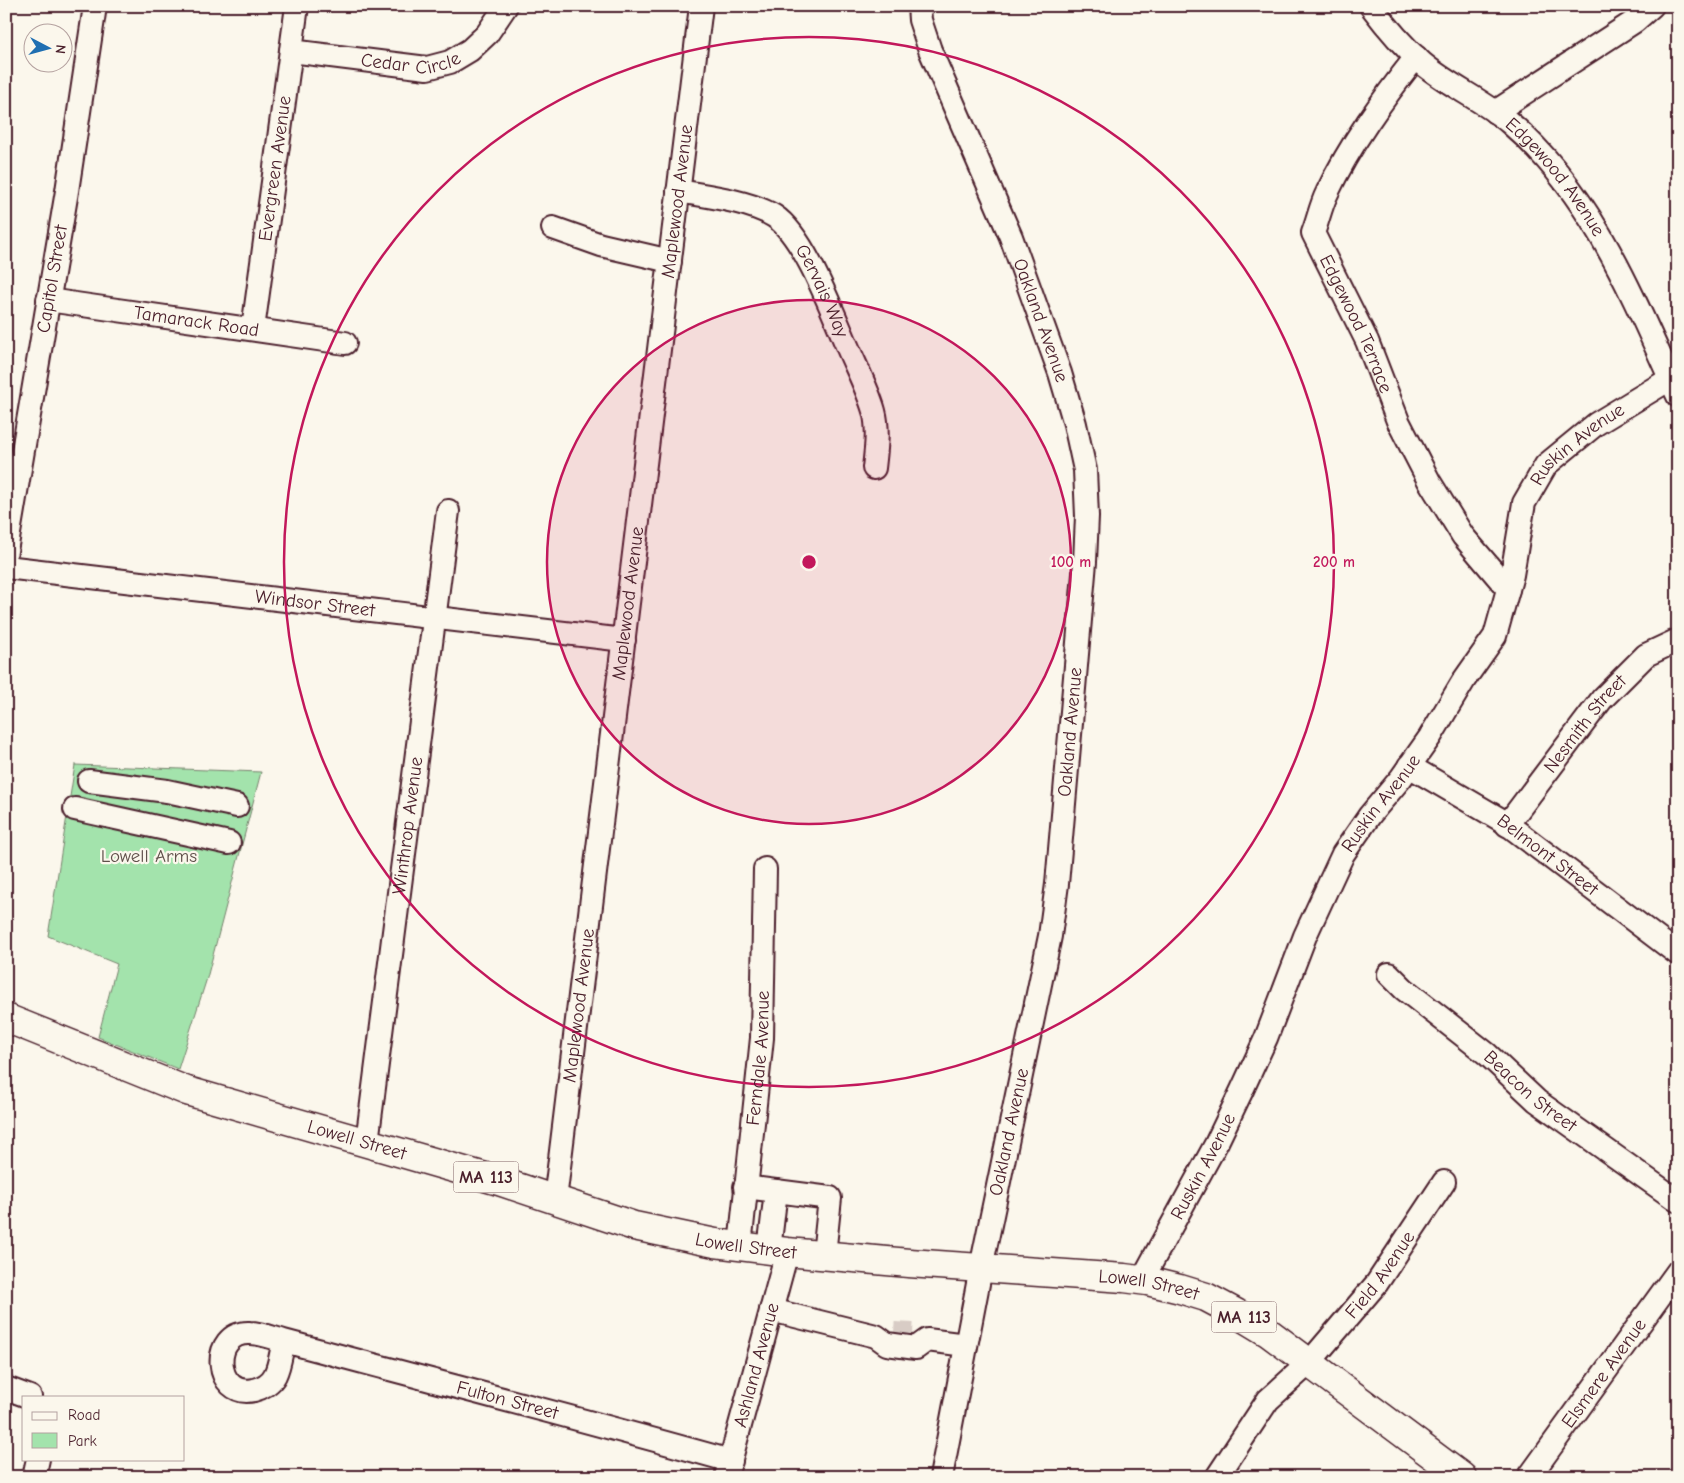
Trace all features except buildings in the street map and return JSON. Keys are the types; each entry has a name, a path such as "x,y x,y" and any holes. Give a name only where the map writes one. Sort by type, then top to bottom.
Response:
{"main road":[{"name":"Lowell Street","path":"6,1018 187,1091 297,1124 367,1142 634,1226 740,1246 778,1251 1142,1280 1206,1297 1269,1332 1449,1472"}],"street":[{"name":"Capitol Street","path":"6,550 68,191 95,6"},
{"name":"Evergreen Avenue","path":"253,330 297,6"},
{"name":"Cedar Circle","path":"291,51 427,68 450,62 470,50 487,34 506,6"},
{"name":"Maplewood Avenue","path":"555,1200 701,6"},
{"name":"Oakland Avenue","path":"919,6 920,20 930,50 1011,236 1060,373 1075,424 1085,479 1085,562 1054,901 1042,980 980,1268 941,1477"},
{"name":"Edgewood Avenue","path":"1372,6 1416,57 1510,122 1550,162 1593,221 1632,293 1674,387"},
{"path":"1495,112 1634,21 1652,6"},
{"name":"Edgewood Terrace","path":"1416,57 1381,102 1354,145 1327,193 1313,233 1366,341 1398,421 1429,481 1463,536 1508,589"},
{"name":"Gervais Way","path":"678,191 751,207 774,216 786,227 801,249 819,283 875,413 874,468"},
{"path":"553,228 602,245 670,260"},
{"name":"Tamarack Road","path":"48,300 345,343"},
{"name":"Ruskin Avenue","path":"1142,1280 1216,1144 1242,1090 1266,1038 1305,936 1343,854 1370,814 1410,766 1495,636 1508,589 1524,503 1546,465 1596,424 1674,387"},
{"name":"Winthrop Avenue","path":"367,1142 448,511"},
{"name":"Windsor Street","path":"6,567 624,640"},
{"name":"Nesmith Street","path":"1507,825 1602,698 1646,655 1678,640"},
{"name":"Belmont Street","path":"1410,766 1507,825 1678,954"},
{"path":"89,781 167,791 237,806"},
{"path":"75,810 229,843"},
{"name":"Ferndale Avenue","path":"740,1246 762,1038 765,869"},
{"name":"Beacon Street","path":"1389,974 1404,989 1487,1054 1537,1101 1678,1201"},
{"name":"Field Avenue","path":"1217,1477 1268,1400 1309,1363 1376,1283 1444,1182"},
{"path":"745,1187 830,1198 824,1255"},
{"name":"Ashland Avenue","path":"728,1469 771,1310 778,1251 776,1191"},
{"name":"Elsmere Avenue","path":"1529,1477 1678,1271"},
{"path":"771,1310 893,1335 966,1345"},
{"name":"Fulton Street","path":"284,1341 728,1469"},
{"path":"6,1388 27,1396"},
{"path":"34,1477 38,1460"}],"green space":[{"name":"Lowell Arms","path":"75,765 261,772 207,978 178,1069 98,1037 117,964 48,936"}],"tunnel":[{"path":"894,1333 913,1334"}]}
